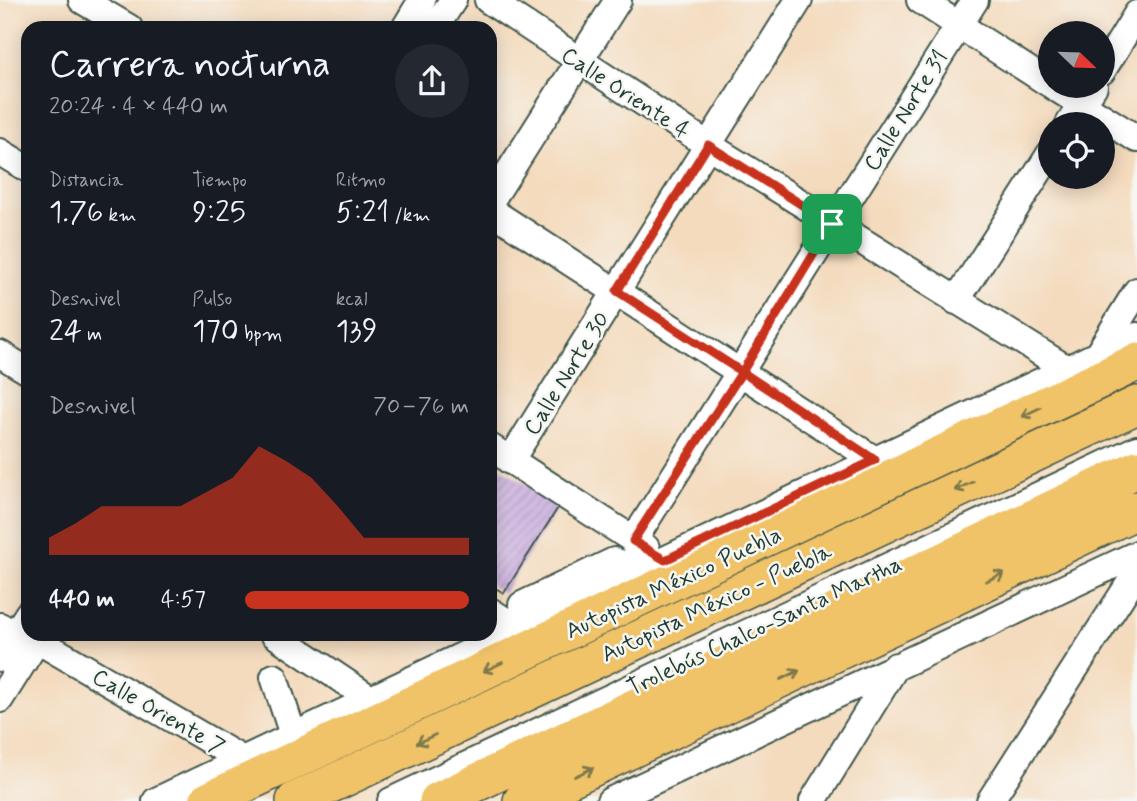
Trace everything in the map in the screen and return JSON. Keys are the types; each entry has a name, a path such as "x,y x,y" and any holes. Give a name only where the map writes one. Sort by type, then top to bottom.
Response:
{"highway":[{"name":"Autopista México Puebla","path":"208,801 1072,380 1137,362"},
{"name":"Autopista México - Puebla","path":"295,801 1137,405"},
{"path":"438,801 1137,469"},
{"path":"522,801 1137,510"}],"street":[{"path":"82,0 117,21"},
{"path":"409,21 421,0"},
{"path":"440,21 453,0"},
{"name":"Calle Oriente 4","path":"488,0 708,145 956,301 1072,380"},
{"path":"497,191 618,0"},
{"name":"Calle Norte 30","path":"500,454 617,291 799,0"},
{"path":"920,0 1038,77"},
{"name":"Calle Norte 31","path":"633,541 975,0"},
{"path":"1115,50 1137,14"},
{"path":"1082,105 1137,139"},
{"path":"0,152 21,165"},
{"path":"956,301 1038,174"},
{"path":"497,214 875,460"},
{"path":"1098,354 1137,291"},
{"name":"Autopista México Puebla","path":"497,639 875,460 1072,380 1098,354 1137,336"},
{"name":"Trolebús Chalco-Santa Martha","path":"391,801 1137,449"},
{"path":"500,454 665,560"},
{"path":"419,801 1137,461"},
{"path":"610,801 896,666 1134,563"},
{"path":"990,801 1134,563"},
{"path":"497,614 524,627"},
{"path":"0,658 21,634"},
{"path":"0,699 21,639"},
{"name":"Calle Oriente 7","path":"43,641 243,760"},
{"path":"294,641 369,698"},
{"name":"Autopista México Puebla","path":"156,801 493,641"},
{"path":"813,801 896,666"},
{"path":"274,677 293,735"}],"building":[{"path":"497,466 559,506 504,593 497,589"}],"route":[{"path":"832,224 708,145 617,291 742,372 633,541 665,560 875,460 742,372 832,224"}]}
